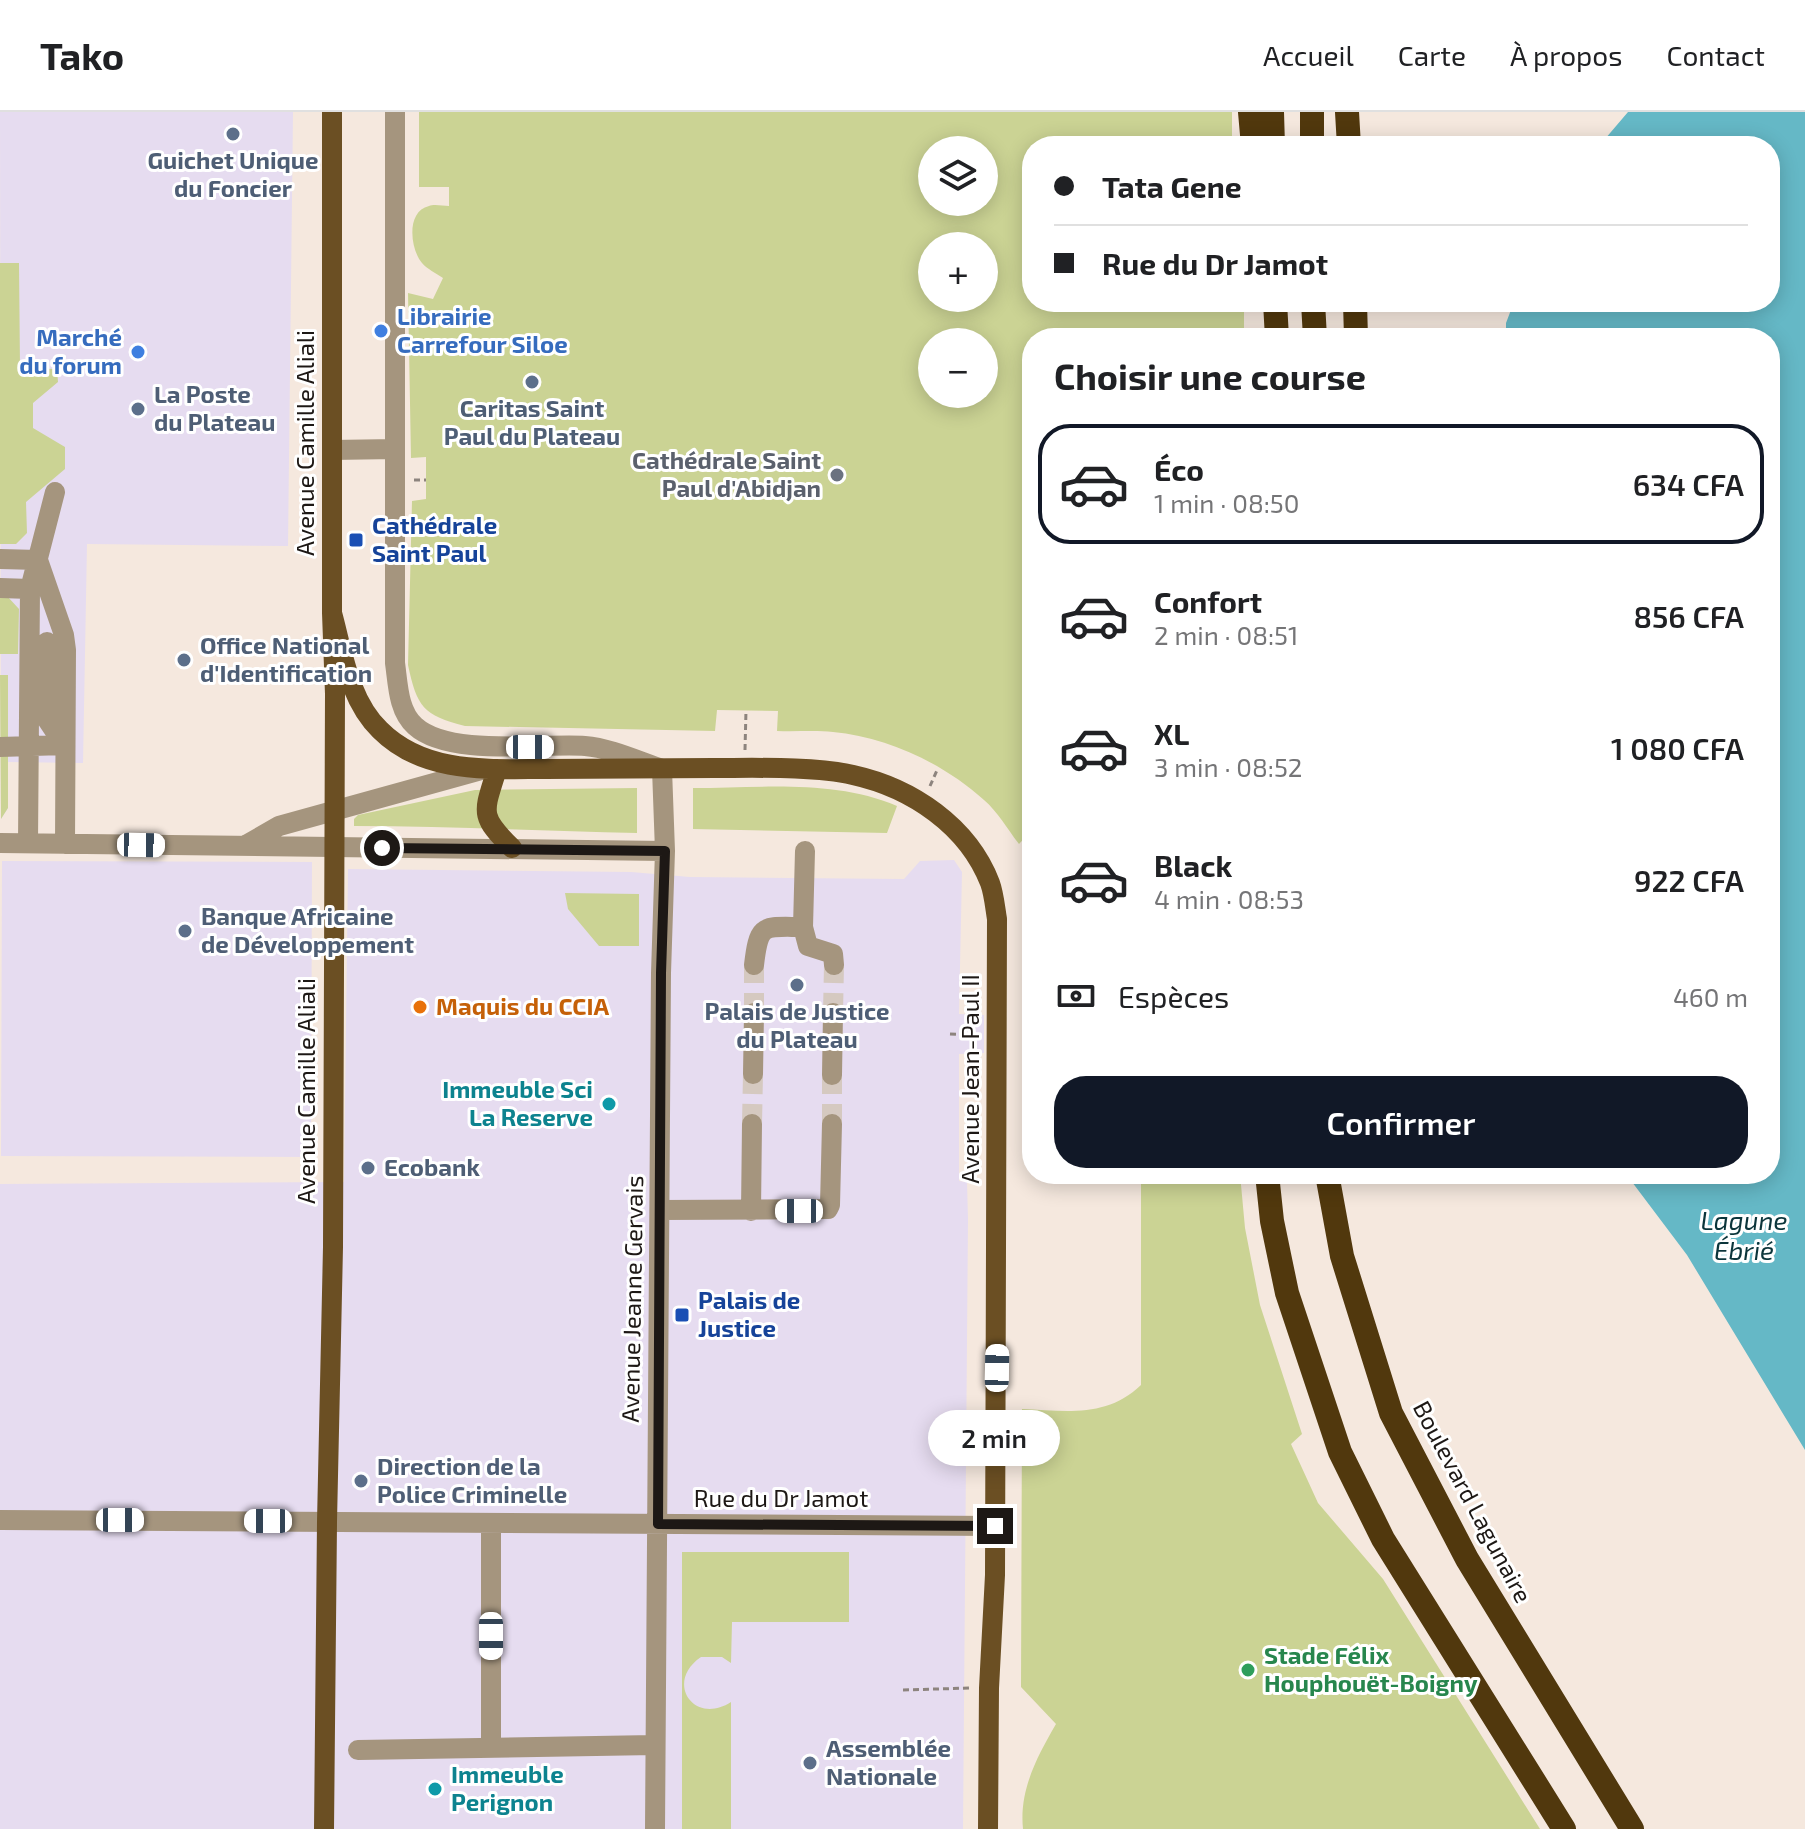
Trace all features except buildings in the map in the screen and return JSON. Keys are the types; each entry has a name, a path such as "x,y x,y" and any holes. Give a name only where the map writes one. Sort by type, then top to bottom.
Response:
{"highway":[{"path":"1250,112 1252,136"},
{"path":"1272,112 1273,136"},
{"path":"1312,112 1312,136"},
{"path":"1347,112 1348,136"},
{"path":"1268,1184 1272,1221 1287,1293 1340,1452 1383,1539 1564,1829"},
{"name":"Boulevard Lagunaire","path":"1329,1184 1342,1256 1391,1413 1467,1559 1632,1829"}],"main road":[{"name":"Avenue Camille Aliali","path":"324,1829 333,1247 335,694 332,613 332,112"},
{"name":"Avenue Jean-Paul II","path":"332,613 352,685 362,706 381,731 425,759 489,770 745,768 855,775 922,802 962,837 980,863 991,885 997,919 995,1526 988,1829"},
{"path":"489,770 486,815 492,828 512,848"}],"street":[{"path":"395,112 395,663 400,702 415,726 444,741 501,747 588,746 662,769"},
{"path":"332,450 395,449"},
{"path":"28,843 30,589 55,492"},
{"path":"0,559 38,560"},
{"path":"38,560 64,635 65,844"},
{"path":"0,588 30,589"},
{"path":"27,745 46,718 47,642"},
{"path":"46,718 64,745"},
{"path":"0,747 64,745"},
{"name":"Avenue Jeanne Gervais","path":"655,1829 661,973 665,851 662,769"},
{"name":"Avenue Jean-Paul II","path":"243,847 279,826 489,770"},
{"path":"0,843 665,851"},
{"path":"805,851 803,927 808,946 833,954 834,965"},
{"path":"754,965 757,938 762,931 770,927 803,927"},
{"path":"753,1074 754,1013"},
{"path":"832,1075 833,1013"},
{"path":"751,1211 752,1124"},
{"path":"661,1210 828,1209 832,1124"},
{"name":"Rue du Dr Jamot","path":"0,1520 995,1526"},
{"path":"491,1523 491,1748"},
{"path":"358,1750 654,1745"}],"path":[{"path":"745,768 746,710"},
{"path":"950,1034 970,1035"},
{"path":"903,1690 951,1688"}],"shaded area":[{"path":"0,112 293,112 288,546 87,544 83,763 8,762 8,808 1,819"},
{"path":"954,860 962,872 959,1014 984,1015 984,1053 959,1054 959,1181 967,1182 968,1219 963,1829 0,1829 0,1184 344,1182 348,869 904,879 920,861"},
{"path":"2,861 312,862 311,1157 1,1156"}],"green space":[{"path":"419,112 1232,112 1232,136 1022,136 1022,312 1244,312 1244,328 1022,328 1022,841 1019,844 984,800 933,764 894,746 854,735 826,731 777,731 778,711 717,710 715,731 465,726 440,718 424,707 415,691 408,665 412,501 426,499 426,457 411,458 408,293 433,299 443,278 418,257 412,231 422,209 431,205 449,206 449,187 419,187"},
{"path":"0,263 19,263 20,368 57,369 58,382 33,403 33,428 65,447 65,469 26,502 27,533 16,544 0,544"},
{"path":"0,596 7,596 19,609 18,654 0,654"},
{"path":"0,675 8,675 8,808 1,819"},
{"path":"637,788 637,833 354,826 358,815 475,790"},
{"path":"693,788 822,788 873,797 897,806 887,833 693,829"},
{"path":"565,893 639,894 639,946 599,946 568,909"},
{"path":"1141,1184 1241,1184 1245,1228 1260,1305 1302,1434 1291,1444 1318,1503 1383,1579 1540,1829 1023,1829 1027,1787 1036,1761 1056,1724 1021,1687 1022,1409 1070,1411 1100,1408 1128,1396 1141,1385"},
{"path":"682,1552 849,1552 849,1622 732,1622 731,1663 722,1657 701,1657 690,1667 685,1678 684,1689 695,1705 706,1709 718,1708 731,1702 731,1829 682,1829"}],"water":[{"name":"Lagune Ébrié","path":"1628,112 1805,112 1805,1450 1687,1255 1634,1184 1780,1184 1780,328 1506,328 1510,312 1780,312 1780,136 1608,136"}],"tunnel":[{"path":"754,965 754,1013"},
{"path":"833,1013 834,965"},
{"path":"752,1124 753,1074"},
{"path":"832,1075 832,1124"}],"place":[{"name":"Guichet Unique du Foncier","path":"233,134"},
{"name":"Librairie Carrefour Siloe","path":"381,331"},
{"name":"Marché du forum","path":"138,352"},
{"name":"Caritas Saint Paul du Plateau","path":"532,382"},
{"name":"La Poste du Plateau","path":"138,409"},
{"name":"Cathédrale Saint Paul d'Abidjan","path":"837,475"},
{"name":"Cathédrale Saint Paul","path":"356,540"},
{"name":"Office National d'Identification","path":"184,660"},
{"name":"Banque Africaine de Développement","path":"185,931"},
{"name":"Palais de Justice du Plateau","path":"797,985"},
{"name":"Maquis du CCIA","path":"420,1007"},
{"name":"Immeuble Sci La Reserve","path":"609,1104"},
{"name":"Ecobank","path":"368,1168"},
{"name":"Palais de Justice","path":"682,1315"},
{"name":"Direction de la Police Criminelle","path":"361,1481"},
{"name":"Stade Félix Houphouët-Boigny","path":"1248,1670"},
{"name":"Assemblée Nationale","path":"810,1763"},
{"name":"Immeuble Perignon","path":"435,1789"}],"route":[{"path":"382,848 665,851 661,973 658,1524 995,1526"}]}
